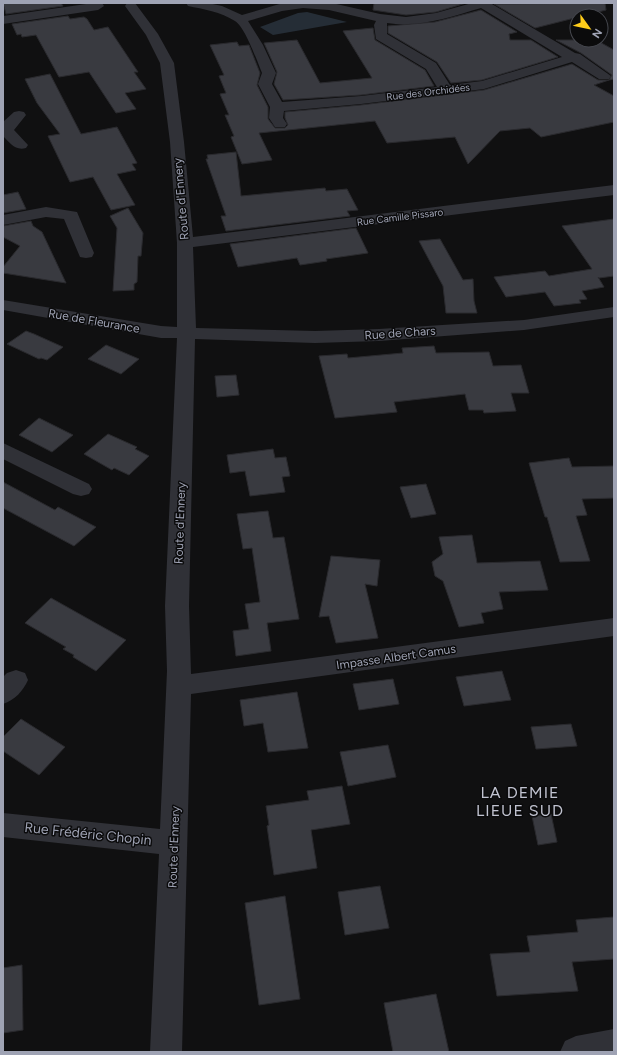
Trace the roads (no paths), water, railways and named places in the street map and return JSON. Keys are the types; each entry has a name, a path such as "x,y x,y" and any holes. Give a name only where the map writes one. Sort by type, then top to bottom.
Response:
{"street":[{"path":"192,3 218,9 241,19 257,45 269,73 265,84 277,108 276,118 280,124"},
{"path":"241,19 287,6 316,4 383,19 407,21 443,17 455,11 485,3 604,76"},
{"path":"3,20 96,4 123,7"},
{"name":"Route d'Ennery","path":"123,7 152,34 167,63 177,142 185,243 186,333 177,606 178,686 166,1052"},
{"path":"383,19 380,25 381,36 412,53 431,66 446,90"},
{"name":"Rue des Orchidées","path":"277,108 484,85 575,57"},
{"path":"19,115 4,131 21,145"},
{"name":"Rue Camille Pissaro","path":"185,243 614,190"},
{"path":"3,220 46,212 71,214 86,253"},
{"name":"Rue de Fleurance","path":"3,305 161,332 186,333"},
{"name":"Rue de Chars","path":"186,333 315,337 379,335 532,324 614,312"},
{"path":"3,450 81,489"},
{"name":"Impasse Albert Camus","path":"178,686 614,627"},
{"name":"Rue Frédéric Chopin","path":"3,825 174,843"},
{"path":"576,1052 614,1045"}],"district":[{"name":"LA DEMIE LIEUE SUD","path":"520,801"}]}
